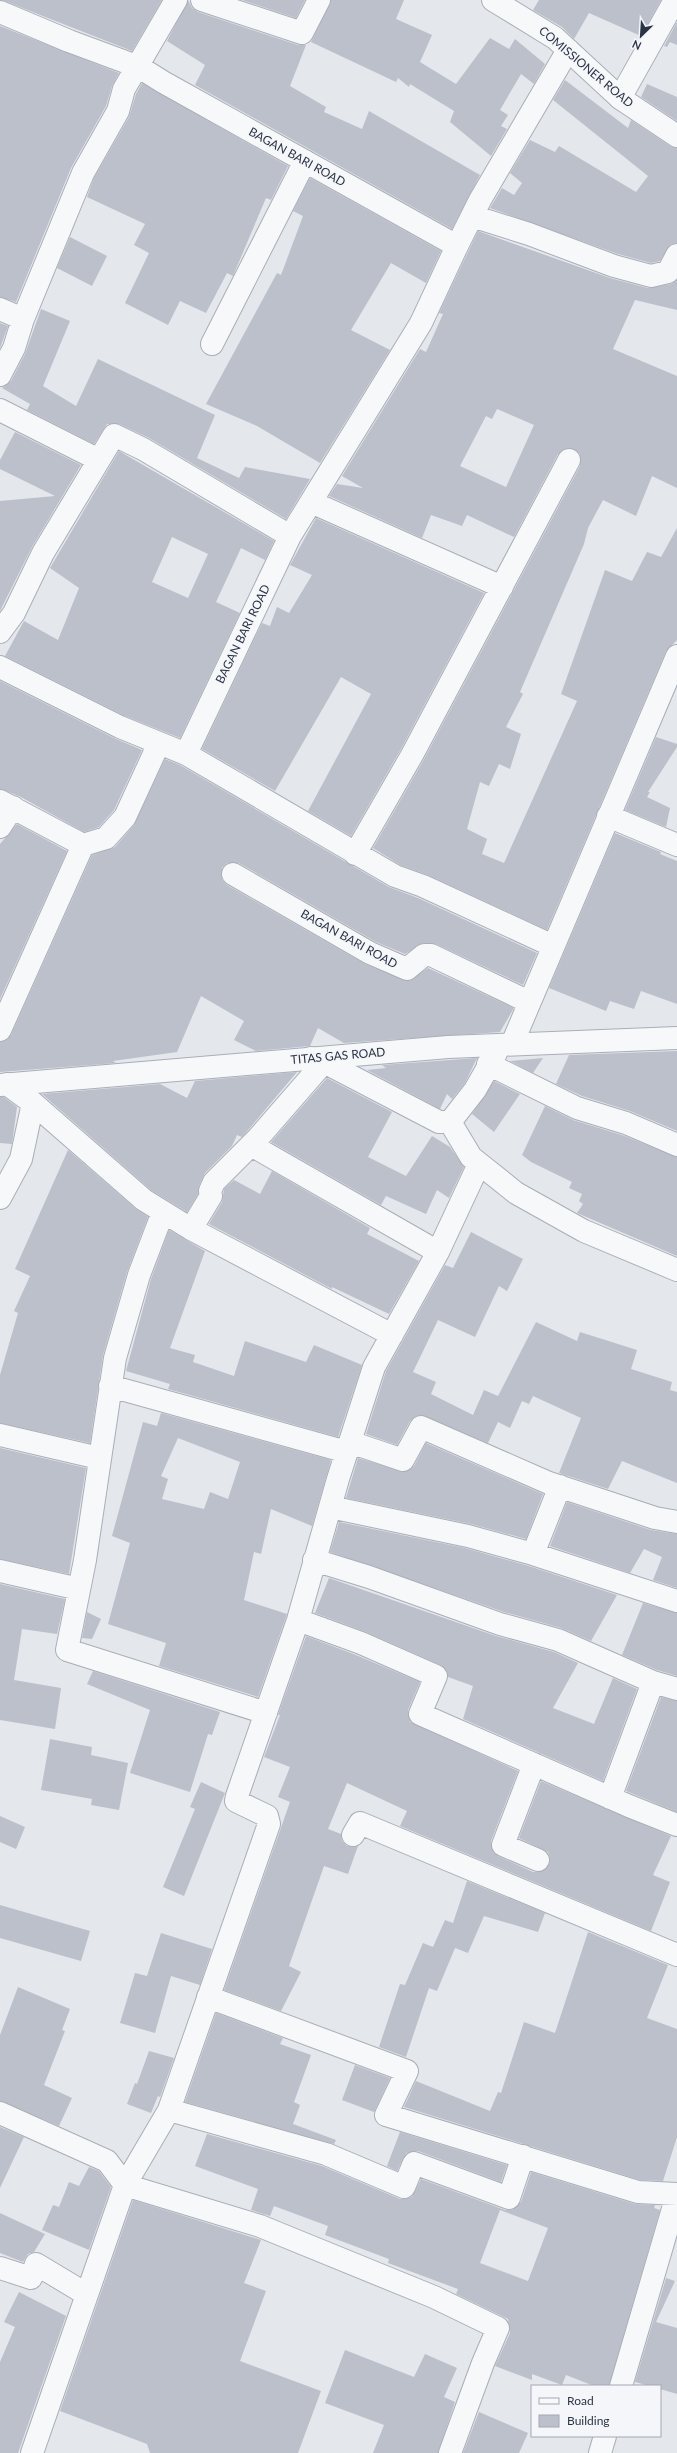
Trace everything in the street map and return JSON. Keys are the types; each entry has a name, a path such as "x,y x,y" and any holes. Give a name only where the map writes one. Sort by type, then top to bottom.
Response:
{"street":[{"path":"0,375 14,348 23,319 83,173 118,111 124,89 139,67 176,0"},
{"path":"202,0 302,34 319,0"},
{"name":"COMISSIONER ROAD","path":"493,0 531,23 568,50 620,98 677,136"},
{"path":"620,98 675,0"},
{"name":"BAGAN BARI ROAD","path":"0,12 69,41 139,67 163,82 457,246"},
{"name":"BAGAN BARI ROAD","path":"186,754 290,536 421,323 472,216 568,50"},
{"path":"212,344 305,161"},
{"path":"472,216 529,234 614,266 651,276 668,272 677,255"},
{"path":"0,308 23,319"},
{"path":"0,410 99,460"},
{"path":"0,632 14,613 43,553 114,435 143,449 290,536"},
{"path":"355,854 412,754 569,460"},
{"path":"311,502 502,587"},
{"path":"450,1122 474,1090 488,1064 506,1044 530,1002 677,656"},
{"path":"0,666 120,726 186,754 395,876 423,886 553,946"},
{"path":"0,827 6,804 83,845 106,838 125,817 159,743"},
{"path":"608,816 677,845"},
{"path":"0,1030 83,845"},
{"name":"BAGAN BARI ROAD","path":"233,874 370,953 396,966 407,969 424,955 431,956 530,1002"},
{"name":"TITAS GAS ROAD","path":"3,1084 506,1044 677,1038"},
{"path":"191,1229 211,1196 211,1186 251,1145 317,1060 439,1122 450,1122"},
{"path":"488,1064 577,1108 626,1124 677,1146"},
{"path":"3,1084 33,1103 144,1200 191,1229 392,1335"},
{"path":"0,1198 21,1159 33,1103"},
{"path":"450,1122 471,1157 516,1192 584,1231 677,1270"},
{"path":"251,1145 438,1252"},
{"path":"32,2453 125,2185 169,2110 269,1824 267,1816 236,1801 298,1620 314,1560 374,1367 438,1252 480,1164"},
{"path":"163,1212 139,1275 115,1358 79,1589 67,1650 266,1714"},
{"path":"110,1386 403,1460 421,1427 560,1486 655,1518 677,1522"},
{"path":"0,1435 99,1458"},
{"path":"533,1554 560,1486"},
{"path":"330,1507 468,1536 533,1554 677,1600"},
{"path":"314,1560 369,1577 500,1624 558,1640 653,1682 677,1689"},
{"path":"0,1571 79,1589"},
{"path":"298,1620 361,1643 436,1676 420,1714 610,1798 677,1824"},
{"path":"610,1798 653,1682"},
{"path":"534,1764 503,1845 538,1860"},
{"path":"353,1835 360,1823 674,1948"},
{"path":"208,1997 407,2070 386,2115 638,2192 677,2195 621,2385"},
{"path":"169,2110 326,2154 404,2187 414,2163 509,2198 523,2156"},
{"path":"0,2113 106,2161 125,2185 260,2226 434,2297 498,2328 483,2363 450,2453"},
{"path":"0,2268 31,2278 36,2264 86,2294"},
{"path":"600,2453 605,2437"}],"building":[{"path":"2,0 162,0 132,51"},
{"path":"188,0 192,8 198,12 298,45 306,45 290,86 326,107 324,112 362,129 369,111 480,175 452,229 195,85 205,65 167,41"},
{"path":"242,0 305,0 296,18"},
{"path":"331,0 404,0 396,19 432,35 420,62 456,84 490,38 509,49 515,39 545,64 534,84 521,74 500,110 508,115 501,126 507,129 491,156 450,122 454,111 410,84 409,87 398,78 396,82 311,42"},
{"path":"539,0 661,0 641,36 589,13 574,39 562,27 533,10"},
{"path":"677,22 677,45 670,42 667,47 664,46"},
{"path":"0,26 119,73 112,86 106,106 71,168 16,302 0,297"},
{"path":"565,80 628,128 631,120 670,146 677,148 677,243 670,245 660,261 651,263 618,254 490,208 502,188 514,195 522,183 510,173 530,140 555,152 559,146 636,192 648,176 553,100"},
{"path":"142,83 288,166 271,200 266,198 233,276 227,273 206,313 180,301 168,325 125,303 149,253 134,245 145,224 87,197 94,178 129,117 136,94"},
{"path":"647,84 677,97 677,121 641,97"},
{"path":"310,178 441,251 426,283 391,263 351,330 390,350 320,463 257,426 206,404 277,273 281,275 303,216 293,211"},
{"path":"478,231 610,278 648,288 671,284 677,280 677,310 635,300 613,349 677,376 677,488 652,476 636,516 603,500 588,528 584,544 520,692 523,694 506,727 521,734 510,769 499,764 489,786 480,782 467,829 487,839 482,854 504,863 577,701 561,694 605,570 632,581 647,552 661,557 677,528 677,640 666,651 547,930 428,875 400,865 373,848 423,761 580,466 580,454 569,448 558,454 514,537 467,515 462,526 431,515 422,538 329,496 337,484 363,488 342,476 420,349 426,352 443,314 439,313","holes":["497,409 534,425 506,487 460,466 486,416 492,419"]},
{"path":"70,237 107,256 92,286 57,268"},
{"path":"41,309 70,321 43,386 76,406 98,359 215,415 197,458 239,478 245,467 310,479 286,519 149,438 119,424 107,424 94,444 27,410 30,404 2,388 11,381 25,354"},
{"path":"0,323 8,326 0,348"},
{"path":"15,432 81,465 32,547 0,611 0,501 55,496 0,469 0,460"},
{"path":"119,451 274,541 265,560 241,548 216,602 240,613 180,738 125,716 5,656 24,621 58,640 79,588 50,568","holes":["172,537 208,554 188,598 152,582"]},
{"path":"316,518 484,593 401,749 351,836 308,811 371,694 341,677 275,791 202,749 262,623 270,626 277,607 289,613 312,575 290,565"},
{"path":"0,681 114,738 142,750 114,810 99,827 84,832 19,796 0,789"},
{"path":"656,737 677,744 677,747 648,792 650,792 647,797 670,808 666,827 625,810"},
{"path":"165,759 180,765 389,887 418,898 537,953 523,985 436,944 423,943 405,954 376,942 239,863 227,863 222,868 222,880 227,885 365,964 408,981 428,968 514,1008 500,1032 344,1043 318,1028 310,1046 256,1051 234,1040 244,1021 201,996 177,1052 113,1061 116,1063 0,1072 0,1042 7,1040 11,1035 92,855 115,847 134,825"},
{"path":"17,824 67,851 0,999 0,844"},
{"path":"615,833 661,852 660,854 677,861 677,1004 641,991 634,1009 610,1001 606,1011 549,988"},
{"path":"677,1051 677,1131 630,1111 582,1096 556,1084 569,1055"},
{"path":"477,1058 465,1083 452,1099 447,1094 440,1109 367,1070 386,1068 382,1065"},
{"path":"543,1058 533,1073 510,1061"},
{"path":"297,1072 242,1137 237,1135 232,1146 205,1173 199,1186 198,1194 187,1212 151,1190 42,1094 160,1084 187,1098 195,1081"},
{"path":"327,1078 392,1112 368,1157 406,1176 432,1136 450,1147 464,1167 449,1198 437,1190 426,1214 386,1196 381,1205 271,1142"},
{"path":"494,1081 520,1094 494,1132 472,1114"},
{"path":"0,1097 4,1097 17,1107 12,1144 0,1143"},
{"path":"545,1106 573,1120 622,1135 677,1157 677,1256 577,1213 583,1204 579,1201 582,1194 569,1188 572,1182 531,1162 522,1155"},
{"path":"68,1150 136,1209 148,1217 127,1272 103,1355 90,1443 0,1423 0,1375 18,1313 14,1311 30,1276 15,1269"},
{"path":"272,1171 370,1228 367,1234 419,1261 389,1314 332,1287 332,1289 209,1224 222,1202 224,1189 234,1180 260,1194"},
{"path":"169,1230 205,1251 170,1348 195,1355 193,1362 234,1376 245,1341 306,1362 314,1345 362,1365 338,1437 168,1389 170,1384 126,1371 151,1279"},
{"path":"471,1232 523,1259 507,1291 499,1286 475,1337 438,1320 413,1372 436,1382 431,1394 473,1415 484,1390 498,1396 536,1322 577,1341 580,1332 637,1350 631,1369 672,1382 670,1390 677,1392 677,1483 622,1461 608,1489 559,1473 581,1418 533,1396 529,1404 522,1401 510,1428 498,1422 488,1443 420,1415 410,1421 397,1445 366,1434 386,1371 445,1265 453,1268"},
{"path":"161,1413 331,1460 312,1526 271,1509 261,1554 254,1552 244,1600 287,1614 258,1697 159,1666 166,1643 108,1624 130,1543 112,1536 143,1422 157,1426","holes":["178,1438 240,1462 228,1499 210,1492 204,1509 162,1499 168,1479 161,1476"]},
{"path":"426,1443 543,1494 526,1539 471,1524 346,1498 358,1458 405,1472 414,1466"},
{"path":"0,1448 86,1468 69,1574 0,1559"},
{"path":"567,1502 651,1530 677,1534 677,1588 653,1580 662,1557 644,1549 630,1573 550,1546"},
{"path":"339,1522 465,1548 529,1566 617,1595 591,1641 561,1628 504,1612 330,1552"},
{"path":"329,1578 496,1636 554,1652 578,1663 553,1708 594,1724 613,1678 637,1689 603,1781 463,1719 473,1686 448,1677 446,1669 441,1665 366,1632 315,1613"},
{"path":"0,1584 65,1599 57,1634 22,1629 14,1680 61,1688 55,1729 0,1720"},
{"path":"643,1603 677,1613 677,1676 657,1670 622,1655"},
{"path":"87,1612 101,1619 92,1639 82,1638"},
{"path":"306,1636 420,1682 408,1710 410,1722 518,1771 491,1841 493,1852 498,1856 533,1872 540,1872 549,1865 550,1858 548,1852 519,1838 541,1781 671,1836 653,1875 670,1882 651,1931 400,1826 407,1811 347,1783 328,1829 341,1834 342,1841 347,1846 358,1846 348,1874 324,1866 289,1966 301,1972 281,2011 224,1990 290,1802 278,1797 290,1767 264,1757 280,1715 278,1715"},
{"path":"93,1671 220,1712 212,1735 208,1734 190,1792 130,1773 150,1710 87,1684"},
{"path":"661,1697 677,1701 677,1812 626,1791"},
{"path":"50,1739 92,1747 91,1755 128,1763 119,1810 91,1805 92,1799 41,1790"},
{"path":"201,1782 225,1793 184,1896 163,1887 195,1809 190,1807"},
{"path":"0,1816 25,1827 16,1849 0,1842"},
{"path":"467,1881 545,1913 538,1932 484,1916 468,1953 455,1948 437,1991 429,1988 406,2057 379,2047 400,1984 405,1985 423,1943 433,1947 445,1920 453,1923"},
{"path":"0,1905 90,1931 81,1961 0,1938"},
{"path":"588,1932 668,1965 647,2018 677,2029 677,2137 663,2181 640,2180 404,2107 416,2081 490,2111 498,2092 501,2093 524,2022 555,2033"},
{"path":"161,1933 212,1949 200,1985 171,1976 155,2033 120,2023 135,1973 147,1976"},
{"path":"18,1987 70,2009 62,2030 65,2031 44,2085 72,2098 59,2126 0,2101 0,2035"},
{"path":"216,2013 283,2038 280,2044 311,2055 294,2102 300,2105 293,2124 336,2140 334,2144 185,2102"},
{"path":"149,2051 174,2058 160,2097 158,2096 151,2113 127,2104 135,2083 137,2084"},
{"path":"355,2065 390,2078 374,2112 342,2100"},
{"path":"0,2127 24,2137 0,2188"},
{"path":"400,2132 507,2165 501,2182 418,2151 406,2153 397,2171 387,2166"},
{"path":"207,2134 322,2166 400,2199 412,2197 421,2179 505,2210 512,2210 521,2202 531,2172 635,2204 655,2205 654,2208 660,2210 609,2385 591,2385 566,2375 562,2385 532,2374 532,2380 495,2366 510,2333 508,2319 456,2294 458,2289 388,2263 389,2259 325,2235 328,2226 274,2206 270,2216 251,2210 258,2189 195,2166","holes":["500,2210 548,2228 528,2281 480,2263"]},
{"path":"89,2167 99,2171 111,2187 89,2250 42,2230 53,2205 59,2207 69,2182 79,2186"},
{"path":"133,2200 261,2240 244,2283 266,2291 240,2361 321,2391 298,2453 150,2453 147,2444 60,2411"},
{"path":"0,2213 45,2234 34,2252 28,2254 23,2262 0,2253"},
{"path":"666,2278 675,2281 656,2322 677,2328 677,2394 661,2389 661,2385 646,2385 635,2382"},
{"path":"19,2292 66,2316 18,2453 0,2453 0,2362 15,2327 4,2322"},
{"path":"345,2350 414,2377 425,2354 457,2368 444,2397 455,2402 438,2453 373,2453 384,2425 325,2403"},
{"path":"479,2412 528,2433 519,2453 463,2453"}]}
